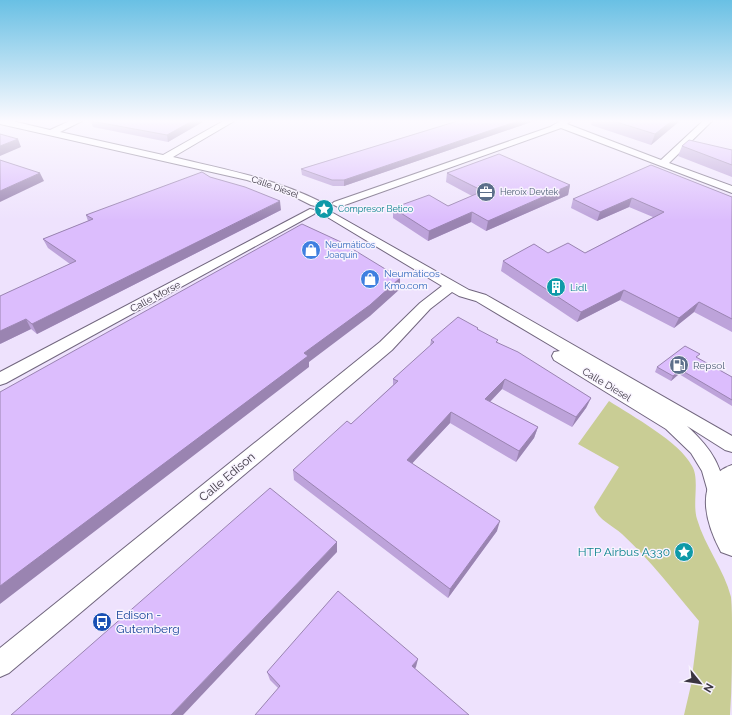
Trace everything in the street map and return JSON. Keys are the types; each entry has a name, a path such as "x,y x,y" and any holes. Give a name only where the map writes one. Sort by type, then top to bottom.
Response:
{"highway":[{"path":"732,476 722,489 719,503 722,519 732,542"}],"street":[{"name":"Calle Diesel","path":"145,153 269,183 290,191 312,208 317,216 336,210 458,289 474,303 672,424 698,448 711,469 719,503"},
{"path":"165,158 173,153"},
{"path":"336,210 484,153"},
{"path":"637,153 732,190"},
{"path":"662,164 673,153"},
{"name":"Calle Morse","path":"0,379 312,208"},
{"name":"Calle Diesel","path":"458,289 481,298 632,385 732,445"},
{"name":"Calle Edison","path":"0,664 386,346 425,306 458,289"}],"shaded area":[{"path":"0,153 732,153 732,715 0,715"}],"green space":[{"path":"609,401 667,439 686,457 694,471 697,519 700,529 724,577 731,597 732,662 730,715 684,715 691,685 699,621 642,554 622,534 602,519 594,507 619,467 578,444"}],"building":[{"path":"352,153 423,153 344,180 332,180 301,169"},
{"path":"701,153 732,153 732,165"},
{"path":"499,154 570,185 488,221 472,212 429,231 393,208 429,195 448,206 483,191 447,173"},
{"path":"0,160 40,173 0,191"},
{"path":"651,165 732,197 732,319 699,302 679,318 624,290 581,312 503,261 534,244 548,253 568,243 585,253 664,212 632,198 600,212 573,199"},
{"path":"202,172 210,177 245,187 280,201 32,324 26,319 0,331 0,296 76,261 43,239 93,219 86,215"},
{"path":"302,224 341,242 400,278 370,305 304,353 308,356 0,586 0,392"},
{"path":"458,317 498,340 496,342 518,352 591,398 576,417 505,379 485,399 538,427 519,451 451,412 407,460 500,521 450,589 293,470 347,421 351,424 398,381 393,379 434,342 431,340"},
{"path":"685,346 700,354 696,357 732,377 732,400 681,370 673,376 657,367"},
{"path":"270,488 337,542 171,715 11,715"},
{"path":"338,591 418,659 412,666 469,715 255,715 280,686 267,672"}],"place":[{"name":"Heroix Devtek","path":"486,192"},
{"name":"Compresor Betico","path":"324,209"},
{"name":"Neumáticos Joaquín","path":"311,250"},
{"name":"Neumáticos Kmo.com","path":"370,279"},
{"name":"Lidl","path":"556,287"},
{"name":"Repsol","path":"679,365"},
{"name":"HTP Airbus A330","path":"684,552"},
{"name":"Edison - Gutemberg","path":"102,622"}]}
